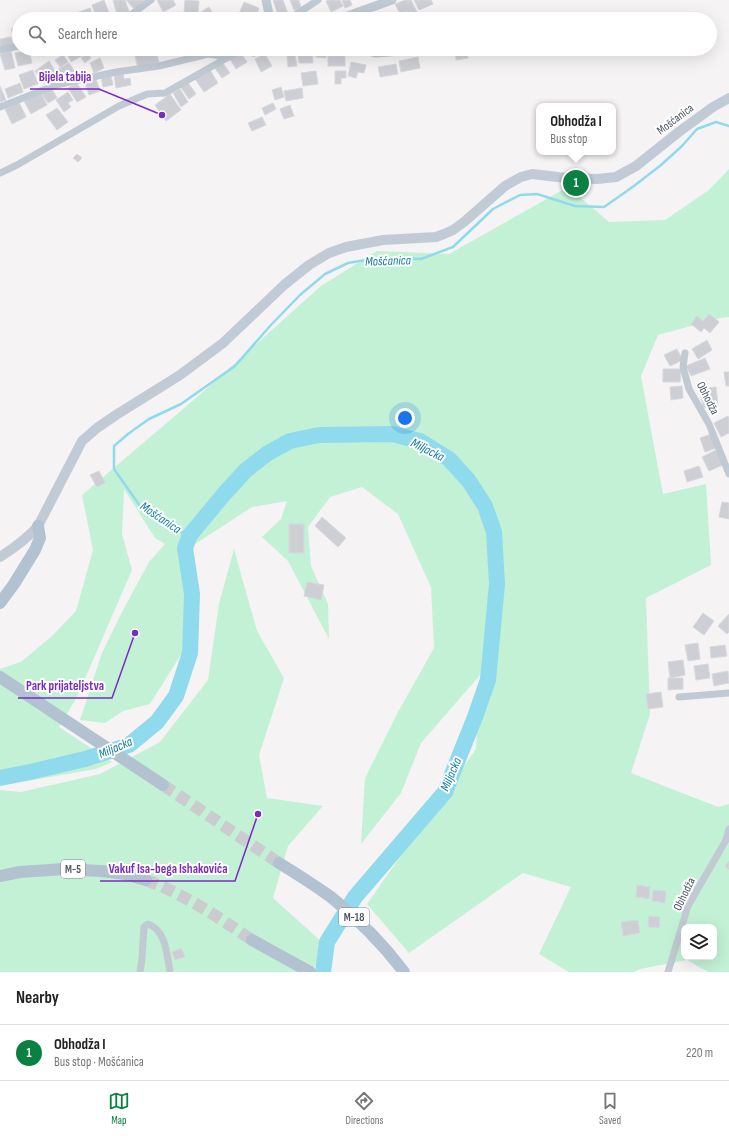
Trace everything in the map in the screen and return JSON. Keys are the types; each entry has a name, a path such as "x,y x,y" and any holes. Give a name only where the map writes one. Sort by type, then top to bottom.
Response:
{"main road":[{"name":"Mošćanica","path":"0,557 17,546 38,526 82,441 97,428 180,375 223,343 284,285 309,265 329,253 346,247 383,240 436,237 444,234 453,230 464,222 505,186 521,177 532,174 566,178 597,179 616,177 636,166 697,119 729,98"},
{"path":"0,603 14,584 35,550 40,538 38,526"},
{"path":"0,677 163,785"},
{"name":"M-18","path":"279,863 329,896 352,914 376,938 403,971"},
{"name":"M-5","path":"0,876 20,872 64,869 101,870 125,874 146,880"},
{"path":"252,940 278,956 310,972"}],"street":[{"path":"135,12 151,0"},
{"path":"266,0 269,12"},
{"path":"300,12 318,0"},
{"path":"359,12 392,0"},
{"path":"0,50 12,47"},
{"path":"0,107 56,86 101,76 160,66 200,56"},
{"path":"221,56 228,57"},
{"path":"0,173 24,161 119,106 147,94 165,94 228,57"},
{"name":"Obhodža","path":"685,353 683,367 689,389 708,424 729,474"},
{"path":"679,697 729,694"},
{"name":"Obhodža","path":"668,972 688,906 726,840 729,829"},
{"path":"140,972 144,928 148,924 157,928 163,939 170,972"}],"green space":[{"path":"729,169 729,317 720,318 658,335 641,376 663,494 706,484 711,565 646,598 650,714 631,773 718,807 729,804 729,972 708,972 687,960 640,969 634,972 569,972 539,954 571,887 523,873 409,953 367,904 476,749 480,675 421,743 401,793 361,844 365,778 397,714 434,648 431,587 398,514 362,487 330,497 308,527 311,566 328,604 329,639 288,561 262,537 281,519 287,501 252,507 189,548 185,648 150,704 123,711 105,723 80,720 102,653 149,562 165,544 155,538 124,489 122,534 132,570 77,697 59,727 112,762 96,769 10,784 0,781 0,669 21,662 52,636 76,611 93,550 82,495 196,398 321,286 377,251 449,254 568,187 609,222 665,220 709,190"},
{"path":"234,549 257,631 284,678 259,755 267,798 323,806 288,846 273,898 323,943 313,972 0,972 0,790 21,792 100,774 160,742 208,680 219,604"}],"building":[{"path":"104,0 109,12 94,12 92,5"},
{"path":"113,0 125,0 129,12 116,12"},
{"path":"126,0 143,0 144,2 135,10"},
{"path":"157,0 173,0 176,5 163,12"},
{"path":"185,0 199,1 198,12 184,12"},
{"path":"273,0 283,0 287,12 277,12"},
{"path":"290,0 299,0 301,8 294,10"},
{"path":"340,0 343,6 331,12 326,1"},
{"path":"342,0 350,0 352,5 345,8"},
{"path":"405,0 411,0 417,12 399,12 395,4"},
{"path":"414,0 431,0 433,4 419,10"},
{"path":"244,2 259,8 258,12 240,12"},
{"path":"209,7 212,12 201,12"},
{"path":"90,8 91,12 79,12"},
{"path":"11,37 12,45 0,48 0,39"},
{"path":"11,51 15,68 5,70 0,54"},
{"path":"16,56 30,56 32,63 18,66"},
{"path":"64,56 68,62 60,67 55,60"},
{"path":"68,56 82,56 71,62"},
{"path":"84,56 90,56 91,58 85,63 81,58"},
{"path":"135,56 157,56 159,62 138,68"},
{"path":"236,56 243,56 247,62 236,69 230,59"},
{"path":"261,56 266,56 272,66 261,72 255,59"},
{"path":"287,56 295,56 297,66 288,67"},
{"path":"298,56 312,56 313,63 299,63"},
{"path":"326,56 326,58 316,57"},
{"path":"328,56 345,56 345,66 328,66"},
{"path":"456,56 468,56 468,58 456,60"},
{"path":"418,57 420,68 401,72 399,61"},
{"path":"100,58 104,68 94,73 90,63"},
{"path":"49,61 58,75 44,84 35,71"},
{"path":"222,62 230,73 222,78 214,67"},
{"path":"351,62 366,65 364,73 358,72 356,78 348,76"},
{"path":"69,63 75,72 64,78 58,69"},
{"path":"396,64 398,74 380,77 378,67"},
{"path":"33,70 38,84 24,89 19,75"},
{"path":"210,70 218,83 204,92 195,79"},
{"path":"316,71 318,84 303,86 301,73"},
{"path":"335,71 346,71 346,78 341,78 341,84 335,84"},
{"path":"123,73 124,79 130,78 131,85 116,88 114,75"},
{"path":"111,76 113,85 103,87 101,77"},
{"path":"96,79 100,91 89,95 85,83"},
{"path":"187,81 196,94 189,99 180,86"},
{"path":"20,83 23,92 8,98 5,89"},
{"path":"77,83 86,97 77,102 68,88"},
{"path":"0,86 6,100 0,102"},
{"path":"281,87 284,97 275,100 272,90"},
{"path":"302,88 303,98 286,101 284,91"},
{"path":"52,89 57,98 48,103 42,94"},
{"path":"180,89 188,102 181,107 173,93"},
{"path":"68,92 73,100 68,103 71,107 64,112 56,100"},
{"path":"41,93 47,105 31,114 24,101"},
{"path":"170,94 181,110 166,121 155,105"},
{"path":"19,102 26,117 12,124 5,109"},
{"path":"273,103 276,109 265,115 262,108"},
{"path":"290,105 294,116 284,119 280,109"},
{"path":"57,108 68,122 57,130 46,115"},
{"path":"262,117 266,125 252,131 248,123"},
{"path":"77,154 82,158 78,162 73,158"},
{"path":"709,314 719,322 710,333 704,328 701,332 691,324 697,316 703,321"},
{"path":"707,340 712,350 698,359 692,349"},
{"path":"677,349 683,360 670,366 664,355"},
{"path":"705,358 710,369 691,376 686,366"},
{"path":"663,369 681,369 680,382 663,382"},
{"path":"724,372 729,372 729,386 726,386"},
{"path":"682,386 683,398 671,400 670,387"},
{"path":"716,387 718,405 703,408 700,389"},
{"path":"728,416 729,433 721,437 714,423"},
{"path":"711,434 716,448 705,452 700,438"},
{"path":"716,450 723,465 709,471 702,457"},
{"path":"699,466 703,477 687,482 684,471"},
{"path":"99,471 105,483 97,487 90,475"},
{"path":"722,502 729,503 729,519 719,517"},
{"path":"322,517 346,538 338,547 315,526"},
{"path":"289,524 304,524 304,553 289,553"},
{"path":"307,582 324,585 321,600 304,596"},
{"path":"703,613 714,621 704,635 693,627"},
{"path":"729,614 729,632 727,634 718,626"},
{"path":"698,643 700,659 688,661 685,645"},
{"path":"725,645 727,656 711,658 710,647"},
{"path":"683,660 685,675 670,678 668,662"},
{"path":"708,664 710,678 696,680 694,666"},
{"path":"728,671 729,683 714,686 712,674"},
{"path":"668,678 683,678 683,689 668,690"},
{"path":"661,692 663,707 648,709 646,694"},
{"path":"729,861 729,870 725,866"},
{"path":"637,885 650,887 649,899 636,897"},
{"path":"653,890 666,891 665,903 652,901"},
{"path":"649,916 660,917 659,928 648,927"},
{"path":"638,920 640,933 623,936 621,922"},
{"path":"181,948 185,957 175,960 172,952"}],"waterway":[{"name":"Mošćanica","path":"190,535 175,530 140,506 114,469 114,446 149,419 181,404 235,366 300,295 325,274 348,263 378,258 421,259 453,247 493,209 520,195 537,194 575,206 604,207 661,165 682,146 697,129 716,122 729,126"},
{"name":"Miljacka","path":"0,778 85,759 129,745 157,722 176,696 190,653 192,594 185,548 190,535 246,470 268,453 290,441 319,435 392,434 420,441 449,459 469,481 485,506 494,532 497,584 488,680 445,792 355,897 327,942 323,972"}],"tunnel":[{"path":"163,785 279,863"},
{"path":"146,880 187,899 252,940"}],"place":[{"name":"Bijela tabija","path":"162,115"},
{"name":"Obhodža I","path":"576,183"},
{"name":"Park prijateljstva","path":"135,633"},
{"name":"Vakuf Isa-bega Ishakovića","path":"258,814"}]}
